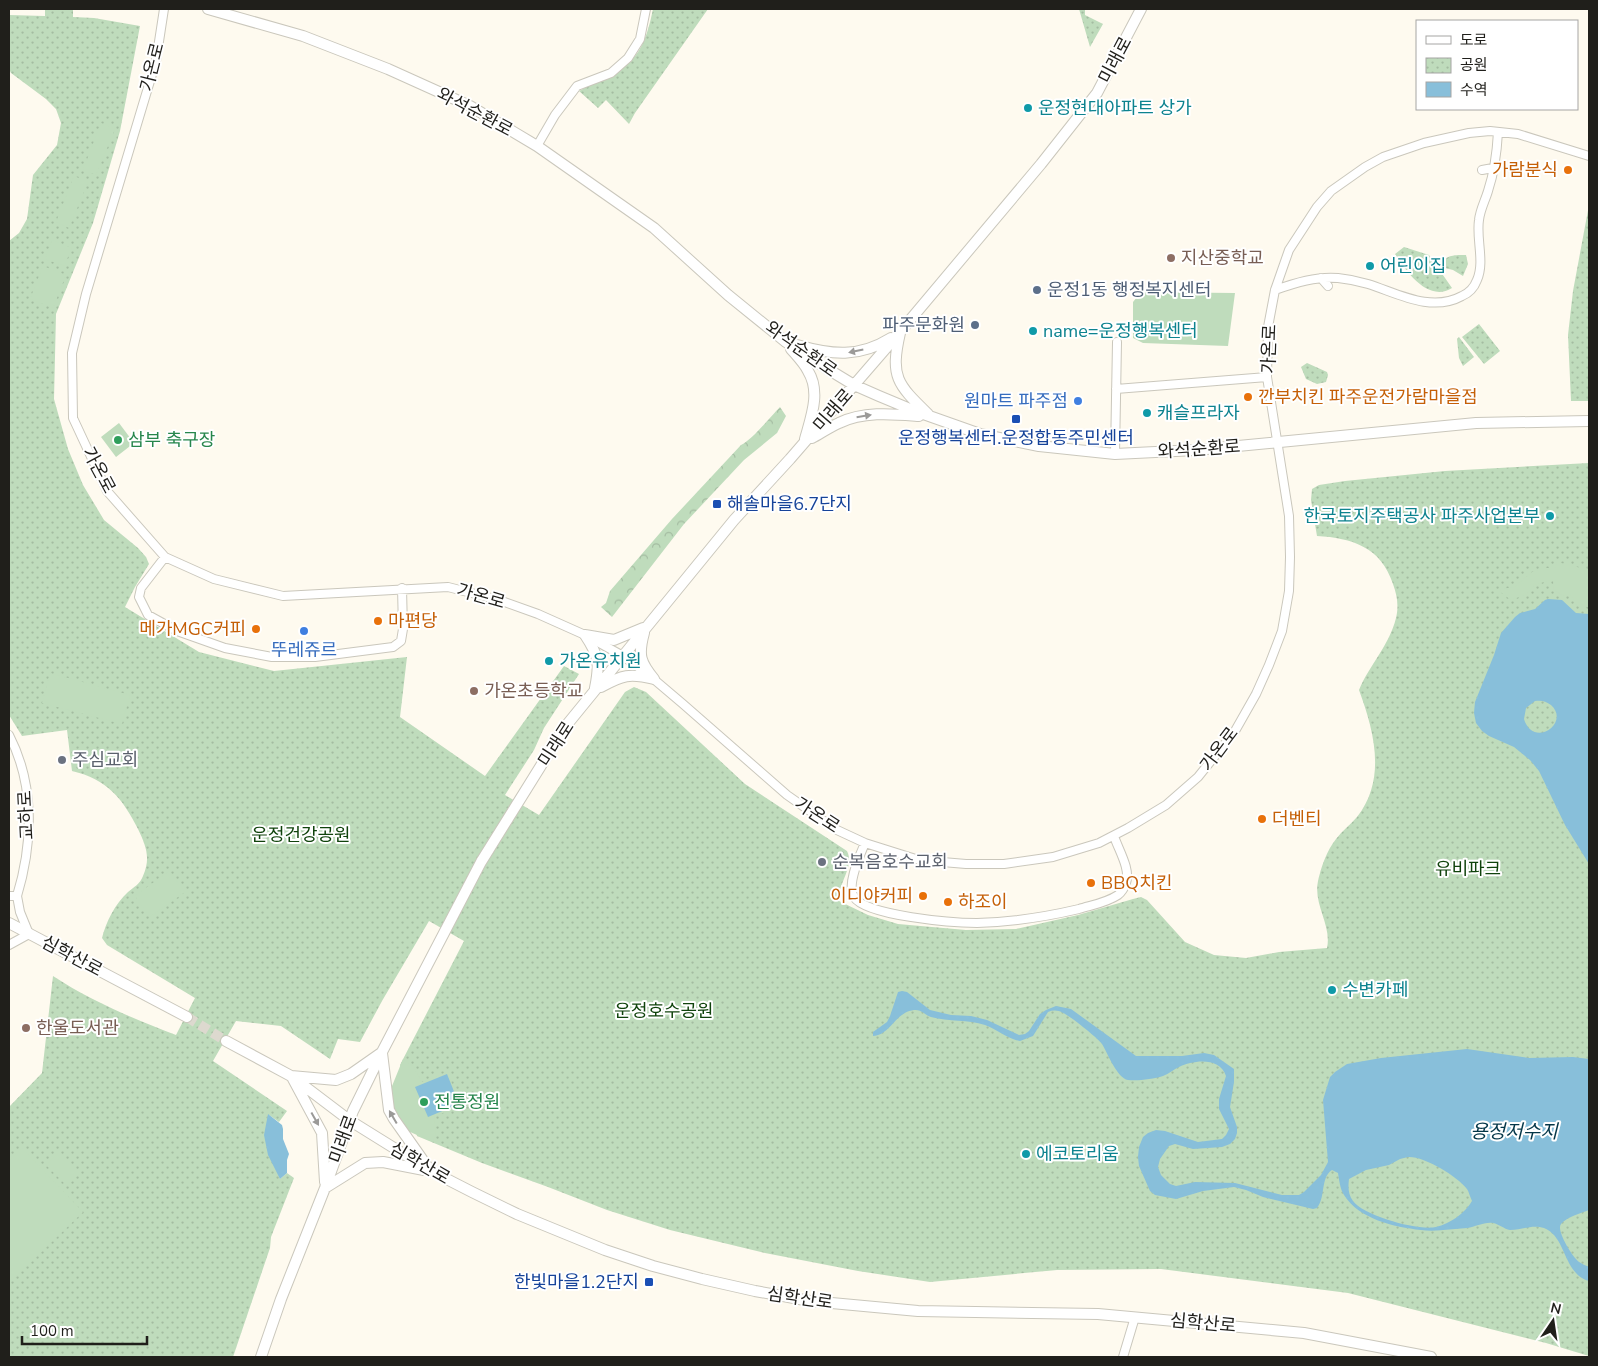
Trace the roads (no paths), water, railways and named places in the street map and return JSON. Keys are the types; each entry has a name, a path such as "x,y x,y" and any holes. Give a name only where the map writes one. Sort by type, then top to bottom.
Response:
{"street":[{"name":"가온로","path":"164,9 156,61 86,294 72,353 73,418 107,491 165,556 214,579 283,596 370,592 402,588 448,587 499,600 538,614 585,635 622,656 654,680 786,795 837,830 865,843 919,860 966,864 1004,864 1053,857 1099,843 1166,805 1198,777 1235,731 1256,694 1269,665 1282,631 1289,591 1289,516 1267,377 1268,327 1275,290 1289,250 1316,207 1331,191 1383,157 1424,143 1469,133 1498,132 1518,134 1536,138 1589,156"},
{"name":"와석순환로","path":"208,9 303,36 388,69 470,106 537,146 654,228 728,295 786,342 854,385 930,417 980,434 1039,446 1115,454 1196,450 1476,422 1589,421"},
{"path":"537,146 554,115 578,86 611,73 628,58 640,39 646,9"},
{"name":"미래로","path":"261,1357 349,1120 382,1052 481,862 565,727 734,520 804,443 900,332 1041,164 1097,93 1141,9"},
{"path":"1275,290 1321,278 1347,279 1365,283 1416,301 1450,301 1467,294 1472,290 1478,279 1480,252 1479,220 1498,147 1498,132"},
{"path":"1482,170 1493,168"},
{"path":"1321,278 1328,286"},
{"path":"786,342 818,351 852,354 881,344 900,332"},
{"path":"900,332 895,354 897,377 907,394 930,417"},
{"path":"786,342 809,371 815,389 812,414 804,443"},
{"path":"1115,454 1117,342"},
{"path":"1116,388 1267,377"},
{"path":"804,443 840,423 862,416 887,414 930,417"},
{"path":"165,556 142,588 139,597 148,615 177,631 225,648 272,656 315,657 392,647 401,641 403,630 402,588"},
{"path":"585,635 614,640 646,626"},
{"path":"646,626 640,656 644,667 654,680"},
{"path":"585,635 598,657 599,668 595,690"},
{"path":"595,690 626,675 637,675 654,680"},
{"name":"교하로","path":"9,735 22,770 29,819 27,852 22,876 13,896"},
{"path":"865,843 851,884 853,896 858,902 884,912 902,916 976,923 1046,916 1099,904 1119,894 1126,884 1127,877 1126,868 1114,836"},
{"path":"9,945 29,934 13,896"},
{"name":"심학산로","path":"9,923 188,1017"},
{"name":"심학산로","path":"226,1041 291,1076 349,1120 431,1171 517,1214 605,1250 653,1266 755,1291 810,1301 918,1311 1135,1316 1304,1333 1431,1357"},
{"path":"291,1076 336,1080 351,1074 382,1052 389,1110 431,1171"},
{"path":"291,1076 322,1133 325,1188 365,1163 374,1162 431,1171"},
{"path":"1123,1357 1135,1316"}],"water":[{"path":"1545,600 1562,600 1576,613 1589,614 1589,864 1565,825 1539,771 1530,760 1514,747 1482,731 1476,723 1474,713 1475,702 1501,633 1520,613 1535,609","holes":["1535,701 1543,701 1551,705 1556,712 1554,725 1548,730 1535,732 1529,728 1524,719 1526,708"]},
{"name":"용정저수지","path":"898,992 907,992 930,1010 987,1020 1019,1035 1029,1031 1040,1014 1056,1006 1071,1009 1136,1056 1182,1056 1204,1053 1214,1055 1234,1069 1230,1107 1237,1127 1237,1133 1235,1139 1230,1144 1222,1147 1193,1149 1175,1144 1169,1146 1160,1159 1158,1167 1161,1175 1170,1184 1176,1186 1195,1182 1235,1183 1282,1195 1299,1195 1304,1192 1321,1175 1328,1162 1323,1100 1330,1077 1347,1064 1381,1058 1467,1049 1529,1058 1573,1057 1589,1059 1589,1210 1567,1219 1560,1227 1565,1242 1574,1256 1579,1262 1589,1267 1589,1281 1574,1271 1557,1239 1544,1228 1535,1227 1510,1230 1489,1223 1467,1228 1426,1231 1389,1224 1368,1216 1351,1203 1344,1195 1338,1173 1332,1170 1328,1173 1324,1183 1320,1204 1317,1208 1313,1209 1263,1197 1234,1187 1203,1191 1176,1199 1155,1195 1150,1191 1139,1166 1139,1147 1143,1137 1156,1130 1165,1131 1198,1142 1222,1139 1229,1129 1219,1109 1219,1099 1226,1076 1218,1066 1206,1062 1192,1063 1159,1077 1128,1080 1120,1075 1100,1041 1071,1018 1055,1011 1048,1012 1033,1036 1020,1041 985,1025 938,1019 916,1010 902,1015 884,1032 873,1036 873,1032 887,1022","holes":["1415,1158 1440,1168 1456,1178 1467,1189 1472,1201 1457,1217 1436,1227 1417,1227 1379,1217 1359,1207 1353,1201 1350,1196 1349,1179 1366,1170 1389,1165 1400,1159"]},
{"path":"447,1074 459,1104 428,1117 415,1087"},
{"path":"268,1114 282,1125 283,1139 289,1154 287,1173 280,1179 268,1155 264,1135"}],"tunnel":[{"path":"187,1017 226,1041"}],"place":[{"name":"운정현대아파트 상가","path":"1028,108"},
{"name":"가람분식","path":"1568,170"},
{"name":"지산중학교","path":"1171,258"},
{"name":"어린이집","path":"1370,266"},
{"name":"운정1동 행정복지센터","path":"1037,290"},
{"name":"파주문화원","path":"975,325"},
{"name":"name=운정행복센터","path":"1033,331"},
{"name":"깐부치킨 파주운전가람마을점","path":"1248,397"},
{"name":"원마트 파주점","path":"1078,401"},
{"name":"캐슬프라자","path":"1147,413"},
{"name":"운정행복센터.운정합동주민센터","path":"1016,419"},
{"name":"삼부 축구장","path":"118,440"},
{"name":"해솔마을6.7단지","path":"717,504"},
{"name":"한국토지주택공사 파주사업본부","path":"1550,516"},
{"name":"마편당","path":"378,621"},
{"name":"메가MGC커피","path":"256,629"},
{"name":"뚜레쥬르","path":"304,631"},
{"name":"가온유치원","path":"549,661"},
{"name":"가온초등학교","path":"474,691"},
{"name":"주심교회","path":"62,760"},
{"name":"더벤티","path":"1262,819"},
{"name":"순복음호수교회","path":"822,862"},
{"name":"BBQ치킨","path":"1091,883"},
{"name":"이디야커피","path":"923,896"},
{"name":"하조이","path":"948,902"},
{"name":"수변카페","path":"1332,990"},
{"name":"한울도서관","path":"26,1028"},
{"name":"전통정원","path":"424,1102"},
{"name":"에코토리움","path":"1026,1154"},
{"name":"한빛마을1.2단지","path":"649,1282"}],"park label":[{"name":"운정건강공원","path":"301,835"},
{"name":"유비파크","path":"1468,869"},
{"name":"운정호수공원","path":"664,1011"}]}
